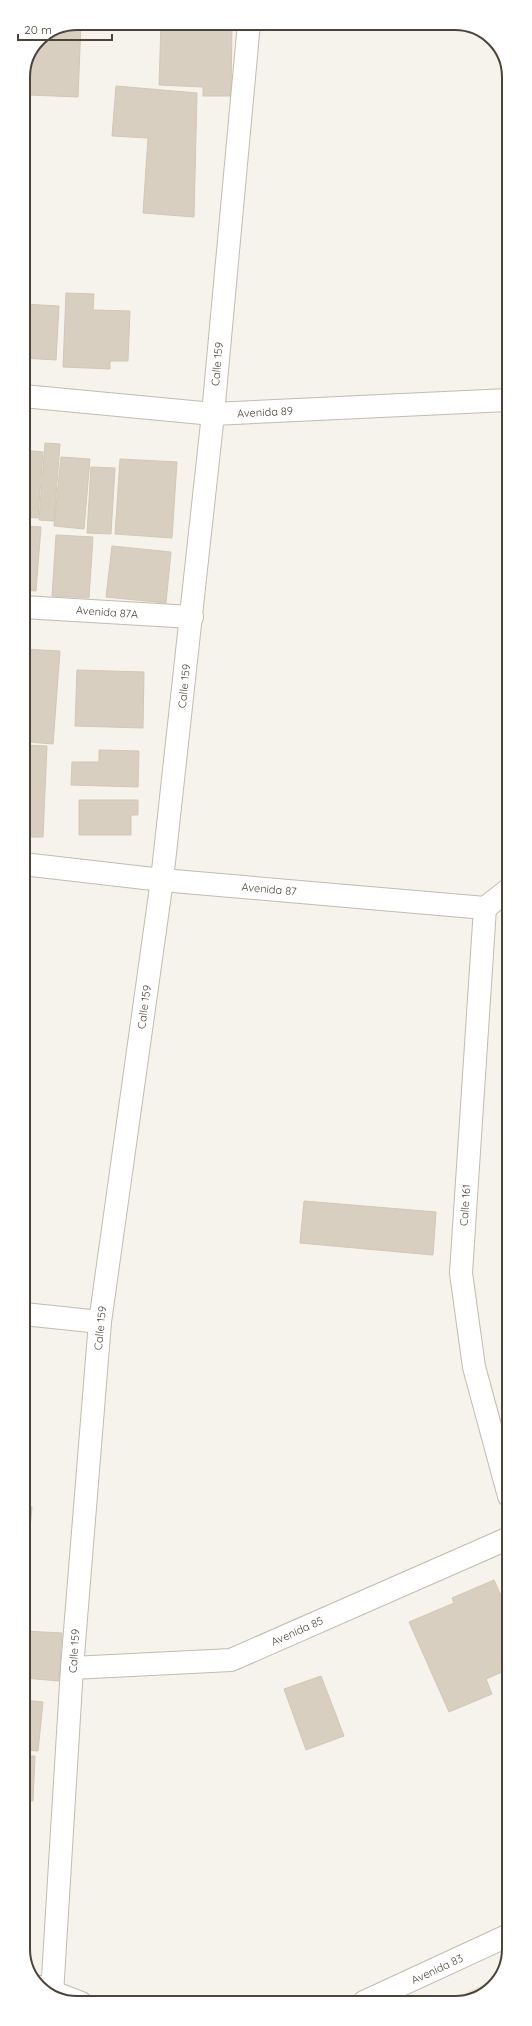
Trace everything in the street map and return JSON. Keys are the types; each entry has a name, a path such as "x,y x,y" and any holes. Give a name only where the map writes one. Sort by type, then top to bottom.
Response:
{"street":[{"name":"Calle 159","path":"48,1986 100,1322 162,880 192,617 213,414 248,30"},
{"name":"Avenida 89","path":"30,397 213,414 502,400"},
{"name":"Avenida 87A","path":"30,607 192,617"},
{"name":"Avenida 87","path":"30,865 162,880 485,908"},
{"path":"485,908 502,895"},
{"name":"Calle 161","path":"485,908 461,1273 474,1367 502,1470"},
{"path":"30,1315 100,1322"},
{"name":"Avenida 85","path":"72,1668 231,1660 502,1541"},
{"name":"Avenida 83","path":"377,1996 502,1938"}],"shaded area":[{"path":"488,1982 478,1990 460,1995"}],"building":[{"path":"81,30 78,97 30,95 30,77 34,59 44,44 59,34 68,31"},
{"path":"161,30 232,30 231,96 203,96 203,87 159,85"},
{"path":"116,86 197,93 194,217 143,213 148,138 112,136"},
{"path":"66,293 94,294 93,310 130,311 128,361 110,361 110,369 63,367"},
{"path":"30,304 59,306 56,360 30,358"},
{"path":"45,443 60,444 54,521 39,520"},
{"path":"30,451 43,452 38,518 30,517"},
{"path":"61,457 90,459 84,529 54,526"},
{"path":"120,459 177,462 172,538 115,534"},
{"path":"91,467 115,468 111,534 87,533"},
{"path":"30,526 41,527 36,591 30,591"},
{"path":"56,535 93,537 89,598 52,596"},
{"path":"112,546 171,552 166,603 106,597"},
{"path":"30,649 60,651 53,744 30,742"},
{"path":"77,670 144,672 143,728 75,726"},
{"path":"30,745 47,746 43,837 30,837"},
{"path":"99,750 139,751 138,787 71,785 72,762 99,762"},
{"path":"79,800 138,800 138,815 131,815 131,835 79,835"},
{"path":"304,1201 436,1212 433,1255 300,1243"},
{"path":"30,1507 32,1507 30,1530"},
{"path":"494,1580 502,1598 502,1672 486,1679 492,1694 449,1712 409,1622 454,1603 452,1598"},
{"path":"30,1631 62,1633 59,1681 30,1679"},
{"path":"321,1676 344,1736 306,1750 284,1689"},
{"path":"30,1701 43,1702 38,1751 30,1750"},
{"path":"30,1756 35,1756 33,1801 30,1801"}]}
